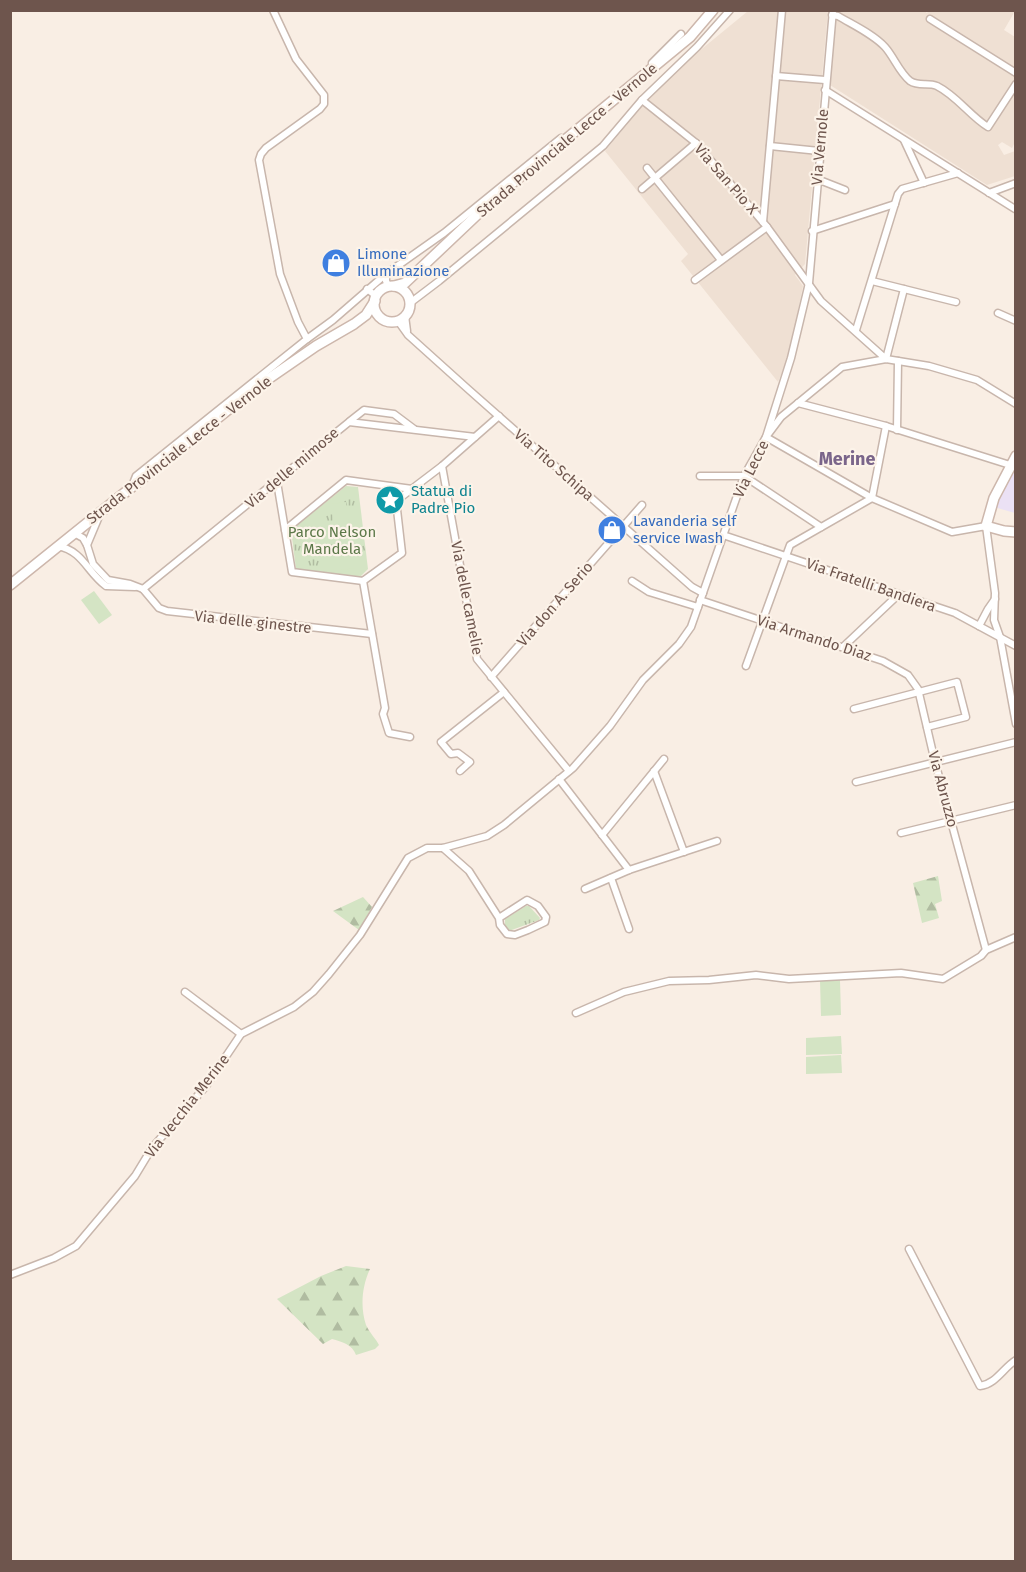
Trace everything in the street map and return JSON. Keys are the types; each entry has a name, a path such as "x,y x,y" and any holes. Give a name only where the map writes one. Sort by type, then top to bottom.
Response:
{"main road":[{"name":"Strada Provinciale Lecce - Vernole","path":"10,585 255,388 366,315 384,289 405,283 498,195 690,37 713,10"},
{"name":"Strada Provinciale Lecce - Vernole","path":"354,324 381,318 387,321 402,319 420,269"},
{"path":"391,286 399,288 409,299"},
{"path":"376,299 376,310 381,318"},
{"path":"1013,461 994,498 986,526 1016,532"}],"street":[{"path":"273,10 296,59 324,95 324,104 320,109 266,148 259,160 280,274 307,339"},
{"path":"409,299 603,146 642,100 697,47 730,10"},
{"path":"695,279 765,225 782,10"},
{"path":"832,13 877,40 887,49 904,76 910,81 921,85 935,85 988,127 1016,84"},
{"name":"Via Vernole","path":"766,437 792,358 808,285 832,13"},
{"path":"930,19 1016,73"},
{"path":"132,486 136,476 333,320 386,274 444,233 621,89 681,34"},
{"path":"776,76 825,80"},
{"path":"825,90 1015,210"},
{"name":"Via San Pio X","path":"642,100 696,143 765,225 808,285"},
{"path":"904,139 924,183"},
{"path":"642,189 696,143"},
{"path":"770,146 819,151"},
{"path":"646,168 722,260"},
{"path":"856,330 898,194 902,189 958,173"},
{"path":"817,179 845,190"},
{"path":"989,193 1016,183"},
{"path":"812,231 895,204"},
{"path":"386,274 386,281 391,286"},
{"path":"872,281 956,302"},
{"path":"808,285 821,301 886,359 904,289"},
{"path":"367,289 376,299"},
{"path":"998,313 1016,321"},
{"name":"Via Tito Schipa","path":"402,319 408,335 692,587 703,592"},
{"name":"Via Lecce","path":"427,848 443,848 487,836 504,825 569,771 610,726 643,680 680,644 691,627 744,476 766,437 780,417 842,367 886,359 929,366 976,380 1016,404"},
{"path":"897,430 898,361"},
{"path":"798,403 1013,461"},
{"path":"349,422 364,410 394,414 414,429"},
{"path":"277,482 292,572 363,581 402,553 396,501 499,416"},
{"name":"Via delle mimose","path":"143,589 349,422 475,437"},
{"path":"746,666 790,545 871,498 886,426"},
{"path":"766,437 871,498 952,532 986,526 995,599 994,620 1000,637 1016,724"},
{"name":"Via delle camelie","path":"442,465 475,654 491,677 569,771"},
{"path":"700,476 744,476 821,527"},
{"path":"285,530 346,480 412,489"},
{"name":"Via don A. Serio","path":"491,677 642,505"},
{"path":"87,545 100,512"},
{"path":"74,533 83,538 93,564 103,577 112,582 130,584 135,588"},
{"path":"74,533 77,553"},
{"name":"Via Fratelli Bandiera","path":"723,535 955,613 1016,646"},
{"path":"58,546 70,548 77,553 106,586 143,589"},
{"path":"363,581 385,708 383,714 389,733 410,736"},
{"name":"Via Armando Diaz","path":"632,581 649,592 763,620 892,664 908,675 918,691"},
{"name":"Via delle ginestre","path":"143,589 159,608 167,611 372,634"},
{"path":"843,647 898,595"},
{"path":"979,626 995,599"},
{"path":"854,709 957,681 966,717 927,727"},
{"name":"Via Abruzzo","path":"918,691 986,950"},
{"path":"460,771 470,762 458,753 451,754 441,742 504,692"},
{"path":"856,783 1016,742"},
{"path":"603,835 664,759"},
{"path":"654,771 684,852"},
{"path":"559,779 629,870"},
{"path":"901,833 1016,805"},
{"path":"585,889 629,870 717,841"},
{"name":"Via Vecchia Merine","path":"10,1275 54,1258 76,1245 135,1176 152,1148 206,1086 241,1034 294,1007 313,992 360,935 408,858 427,848"},
{"path":"443,848 469,871 500,918 500,925 507,934 516,935 545,922 546,917 538,906 527,900 500,918"},
{"path":"611,878 629,928"},
{"path":"576,1013 624,992 669,981 756,975 789,979 902,973 943,979 981,956 986,950 1016,937"},
{"path":"184,992 241,1034"},
{"path":"909,1249 980,1386 986,1385 1000,1375 1016,1360"}],"shaded area":[{"path":"924,10 927,13 929,10 1015,11 1004,30 1015,37 1015,142 1012,148 1002,142 998,145 1004,155 1015,151 1015,176 987,185 830,85 837,11"},
{"path":"748,11 828,11 805,264 795,275 803,286 789,355 778,382 681,261 688,254 605,151 640,109 681,66"},
{"path":"1013,469 1015,471 1015,513 994,507"}],"green space":[{"name":"Parco Nelson Mandela","path":"346,486 358,487 368,569 360,577 296,569 291,530"},
{"path":"346,502 350,531 335,534 331,504"},
{"path":"352,536 356,568 341,570 336,538"},
{"path":"94,591 112,615 99,624 81,600"},
{"path":"938,876 942,901 935,904 939,918 922,923 913,883"},
{"path":"363,897 372,907 359,930 333,911"},
{"path":"529,906 540,918 539,920 509,931 505,926 505,919"},
{"path":"820,980 840,980 841,1015 821,1016"},
{"path":"841,1036 842,1054 806,1055 806,1038"},
{"path":"841,1055 842,1073 806,1074 806,1057"},
{"path":"346,1266 370,1269 364,1289 363,1311 366,1325 379,1345 375,1349 356,1355 349,1346 339,1341 332,1339 323,1344 277,1299"}],"place":[{"name":"Limone Illuminazione","path":"336,263"},
{"name":"Statua di Padre Pio","path":"390,500"},
{"name":"Lavanderia self service Iwash","path":"612,530"}],"district":[{"name":"Merine","path":"847,459"}]}
